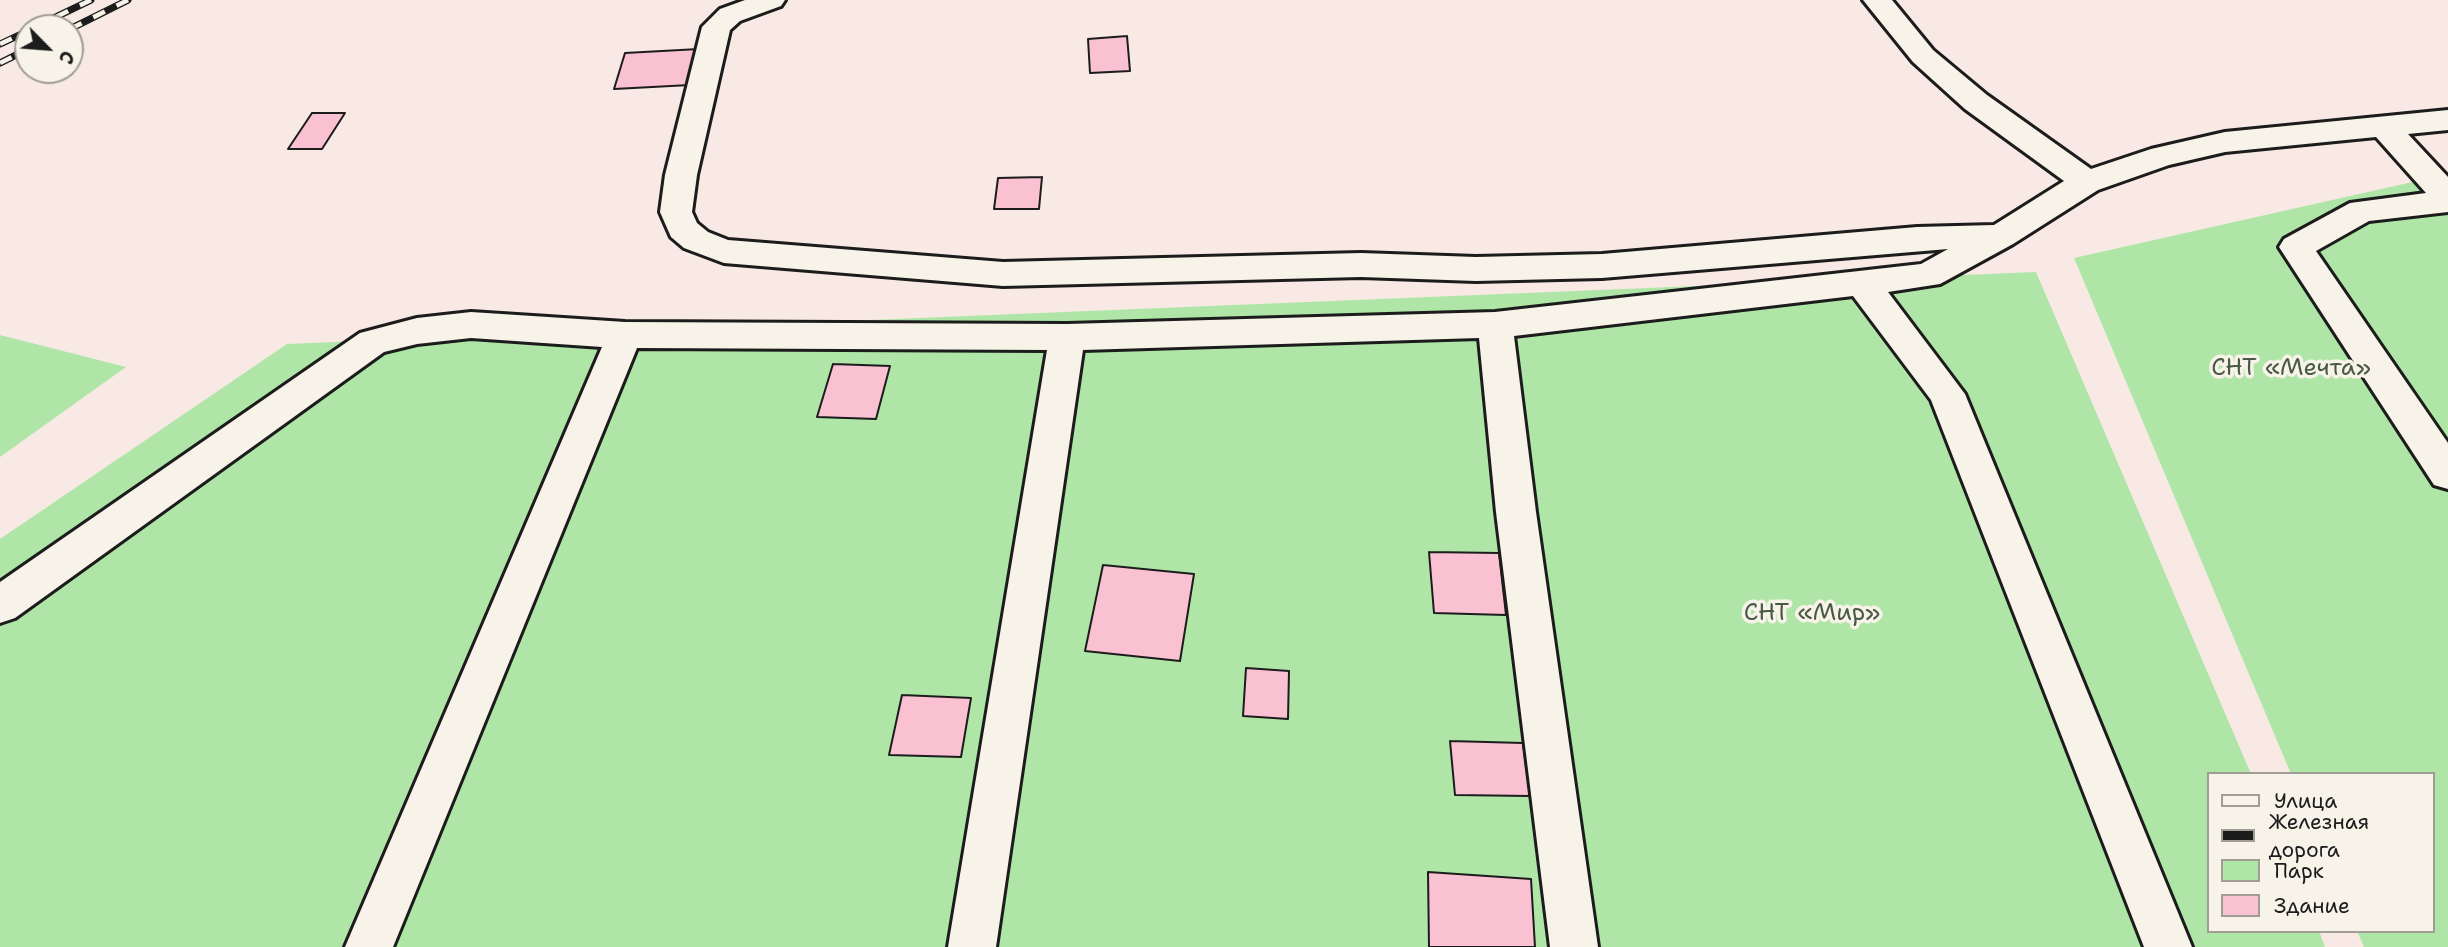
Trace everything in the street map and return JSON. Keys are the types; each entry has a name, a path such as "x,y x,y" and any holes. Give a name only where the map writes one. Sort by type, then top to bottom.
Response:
{"street":[{"path":"771,0 730,15 716,27 681,175 676,212 683,229 696,240 724,250 1003,274 1361,265 1476,269 1602,266 1917,239 2001,236"},
{"path":"1877,0 1923,56 1967,94 2087,182"},
{"path":"0,605 373,342 416,331 471,325 625,335 1067,337 1495,325 1632,311 1928,275 2001,236 2087,182 2162,156 2225,142 2448,120"},
{"path":"2383,125 2448,199"},
{"path":"2448,199 2362,211 2296,247 2448,474"},
{"path":"1862,283 1947,394 2168,947"},
{"path":"1495,325 1516,512 1574,947"},
{"path":"369,947 625,335"},
{"path":"972,947 1067,337"}],"green space":[{"name":"СНТ «Мечта»","path":"2448,174 2448,947 2364,947 2358,933 2434,933 2434,772 2290,772 2074,258"},
{"name":"СНТ «Мир»","path":"2036,272 2250,772 2206,772 2206,933 2320,933 2325,947 0,947 0,539 287,344"},
{"path":"0,335 126,367 0,457"}],"building":[{"path":"1127,36 1130,71 1090,73 1088,39"},
{"path":"699,49 690,85 614,89 625,53"},
{"path":"312,113 345,113 322,149 288,149"},
{"path":"1042,177 1039,209 994,209 998,178"},
{"path":"833,364 890,366 876,419 817,417"},
{"path":"1429,552 1499,553 1506,615 1434,613"},
{"path":"1103,565 1194,574 1180,661 1085,651"},
{"path":"1246,668 1289,671 1288,719 1243,716"},
{"path":"902,695 971,698 961,757 889,755"},
{"path":"1450,741 1523,743 1530,796 1455,795"},
{"path":"1428,872 1531,879 1535,947 1429,947"}],"railway":[{"path":"62,14 91,0"},
{"path":"84,22 128,0"},
{"path":"0,44 14,38"},
{"path":"0,63 14,56"}]}
